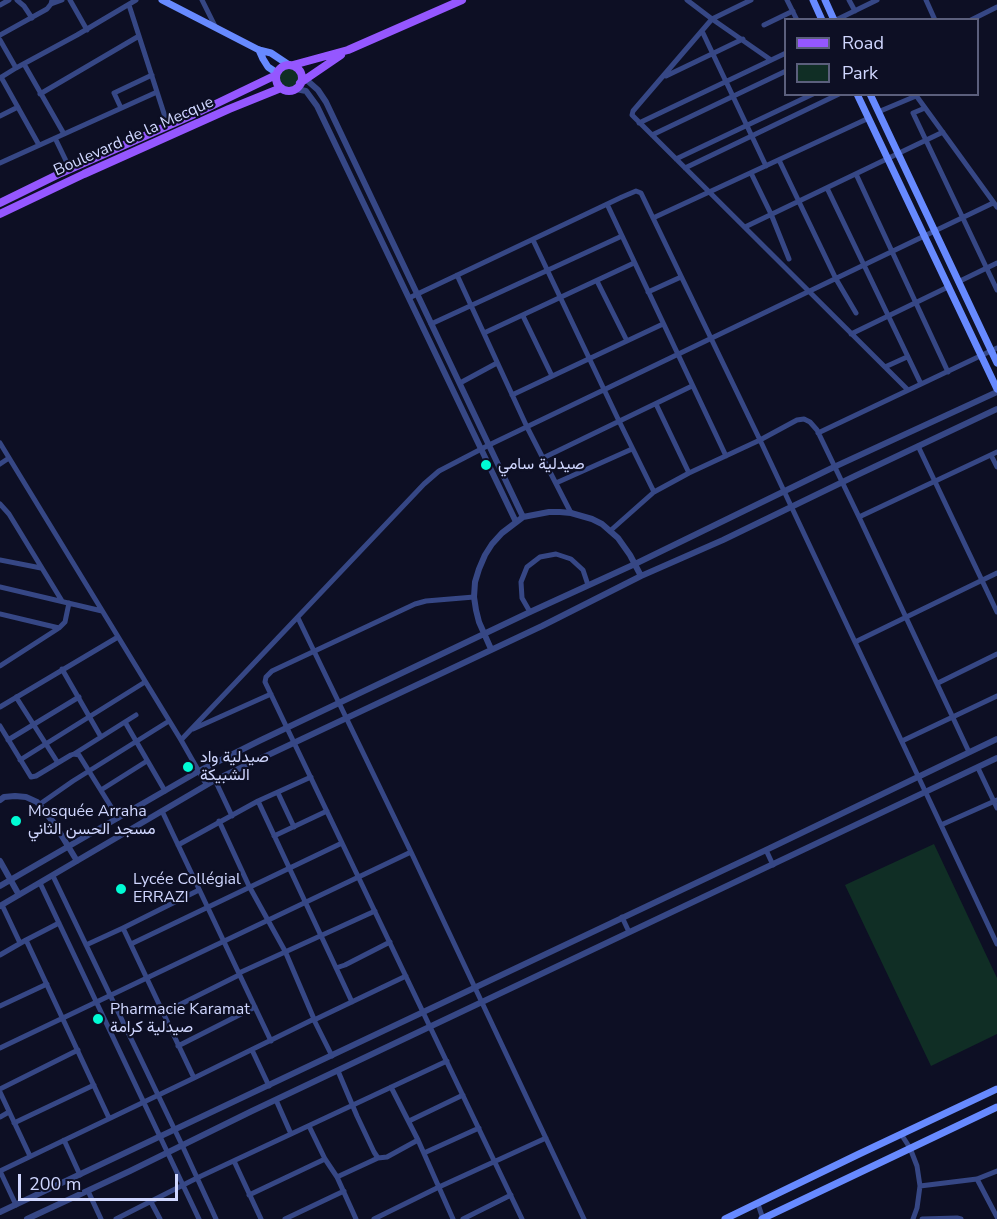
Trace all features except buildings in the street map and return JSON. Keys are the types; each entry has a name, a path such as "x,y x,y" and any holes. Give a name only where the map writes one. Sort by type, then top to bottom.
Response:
{"main road":[{"path":"162,0 297,68 301,81 348,50 462,0"},
{"path":"813,0 821,18"},
{"path":"825,0 834,18"},
{"path":"259,50 268,67 276,74 281,88"},
{"name":"Boulevard de la Mecque","path":"0,203 70,169 209,108 276,74 282,67 348,50"},
{"name":"Boulevard de la Mecque","path":"0,214 229,109 281,88 288,91 301,81"},
{"path":"858,96 997,391"},
{"path":"871,96 958,282 994,350 997,363"},
{"path":"725,1219 997,1089"},
{"path":"763,1219 997,1107"}],"street":[{"path":"0,5 9,0"},
{"path":"17,0 32,18"},
{"path":"0,35 32,18 52,2 62,0"},
{"path":"70,0 87,30"},
{"path":"39,145 1,77 136,0"},
{"path":"202,0 215,26"},
{"path":"687,0 771,60"},
{"path":"751,0 712,19 632,113 633,116 908,390"},
{"path":"787,0 796,18"},
{"path":"849,0 855,11"},
{"path":"839,18 877,0"},
{"path":"926,0 934,18"},
{"path":"128,3 168,126"},
{"path":"975,18 997,7"},
{"path":"764,25 793,11"},
{"path":"702,31 766,166"},
{"path":"40,94 139,36"},
{"path":"662,78 743,39"},
{"path":"0,40 16,68"},
{"path":"639,123 784,54"},
{"path":"24,64 63,134"},
{"path":"651,135 784,72"},
{"path":"121,108 114,93 152,75"},
{"path":"301,81 318,90 326,102 524,517"},
{"path":"301,81 317,106 516,522"},
{"path":"0,163 157,92"},
{"path":"676,159 809,96"},
{"path":"685,168 835,96"},
{"path":"878,112 914,96"},
{"path":"181,741 432,476 489,445 925,236 995,205 917,96"},
{"path":"0,116 18,107"},
{"path":"925,108 914,113 997,290"},
{"path":"653,218 869,118"},
{"path":"745,227 943,132"},
{"path":"55,138 70,169"},
{"path":"779,160 836,279 856,313"},
{"path":"751,173 789,259"},
{"path":"856,174 948,372"},
{"path":"827,188 921,384"},
{"path":"409,298 607,204 638,191 643,196 997,944"},
{"path":"607,204 726,456"},
{"path":"431,324 622,236"},
{"path":"533,240 654,492"},
{"path":"484,333 634,263"},
{"path":"958,282 997,263"},
{"path":"457,275 527,427 571,513"},
{"path":"648,292 681,277"},
{"path":"597,281 627,341"},
{"path":"851,334 948,287"},
{"path":"523,316 552,376"},
{"path":"512,395 663,324"},
{"path":"818,433 994,350"},
{"path":"885,368 907,357"},
{"path":"460,383 497,363"},
{"path":"543,458 692,386"},
{"path":"0,886 199,771 997,391"},
{"path":"656,404 689,473"},
{"path":"109,1118 47,984 1,906 206,784 997,409"},
{"path":"610,531 654,492 801,419 807,420 818,433 842,482 969,752"},
{"path":"0,443 206,784"},
{"path":"918,446 997,612"},
{"path":"556,483 632,449"},
{"path":"859,517 994,453 997,467"},
{"path":"0,464 9,458"},
{"path":"0,504 9,514 62,601"},
{"path":"491,649 479,622 474,597 477,576 492,544 524,517 549,512 571,513 592,519 610,531 625,546 641,576"},
{"path":"530,612 522,598 521,582 527,567 540,557 556,554 571,559 583,570 588,585"},
{"path":"0,560 41,568"},
{"path":"855,642 997,573"},
{"path":"0,586 102,611"},
{"path":"474,597 421,602 268,674 265,682 522,1219"},
{"path":"0,666 59,628 64,622 69,603"},
{"path":"0,614 59,628"},
{"path":"298,618 584,1219"},
{"path":"0,707 118,637"},
{"path":"938,683 997,654"},
{"path":"62,669 102,737"},
{"path":"20,760 145,682"},
{"path":"190,731 271,694"},
{"path":"902,741 997,696"},
{"path":"16,697 58,763"},
{"path":"8,740 79,697"},
{"path":"0,726 29,776 33,777 75,754 136,715"},
{"path":"125,722 165,791"},
{"path":"40,804 170,722"},
{"path":"0,1212 997,739"},
{"path":"75,754 79,755 118,818"},
{"path":"27,1219 997,758"},
{"path":"101,790 147,761"},
{"path":"941,825 996,803 978,768"},
{"path":"178,845 258,801 311,777"},
{"path":"215,780 232,816"},
{"path":"278,793 294,827"},
{"path":"1,796 26,797 40,804 77,861"},
{"path":"258,801 352,1002"},
{"path":"162,811 271,1041"},
{"path":"274,836 327,811"},
{"path":"219,821 249,886 285,951 332,1056"},
{"path":"131,944 342,843"},
{"path":"766,850 773,865"},
{"path":"0,1048 411,852"},
{"path":"0,861 19,895"},
{"path":"53,876 216,1219"},
{"path":"40,883 199,1219"},
{"path":"86,945 199,890"},
{"path":"163,1013 285,951 375,911"},
{"path":"622,917 629,932"},
{"path":"988,926 997,922"},
{"path":"0,955 59,923"},
{"path":"123,928 194,1078"},
{"path":"336,968 390,942"},
{"path":"16,1205 0,1171 406,976"},
{"path":"0,1006 47,984"},
{"path":"178,1046 255,1007"},
{"path":"30,1156 0,1090 78,1050"},
{"path":"252,1050 269,1086"},
{"path":"116,1219 196,1178 447,1061"},
{"path":"338,1071 378,1158"},
{"path":"14,1123 94,1085"},
{"path":"391,1087 418,1140 453,1219"},
{"path":"409,1121 463,1095"},
{"path":"276,1100 291,1134"},
{"path":"0,1117 9,1112"},
{"path":"309,1126 344,1191 356,1219"},
{"path":"424,1154 479,1128"},
{"path":"901,1134 917,1166 920,1186 913,1219"},
{"path":"374,1219 546,1138"},
{"path":"64,1140 80,1175"},
{"path":"337,1178 418,1140"},
{"path":"249,1195 325,1159"},
{"path":"234,1161 261,1219"},
{"path":"920,1186 977,1179 997,1171"},
{"path":"977,1179 997,1217"},
{"path":"88,1191 101,1219"},
{"path":"285,1219 344,1191"},
{"path":"463,1219 511,1196"},
{"path":"151,1202 160,1219"},
{"path":"758,1204 763,1219"},
{"path":"922,1219 961,1219"}],"green space":[{"path":"289,67 297,70 300,78 297,86 289,89 281,86 278,78 281,70"},
{"path":"934,844 997,978 997,1034 931,1066 845,885"}],"place":[{"name":"صيدلية سامي","path":"486,465"},
{"name":"صيدلية واد الشبيكة","path":"188,767"},
{"name":"Mosquée Arraha مسجد الحسن الثاني","path":"16,821"},
{"name":"Lycée Collégial ERRAZI","path":"121,889"},
{"name":"Pharmacie Karamat صيدلية كرامة","path":"98,1019"}]}
